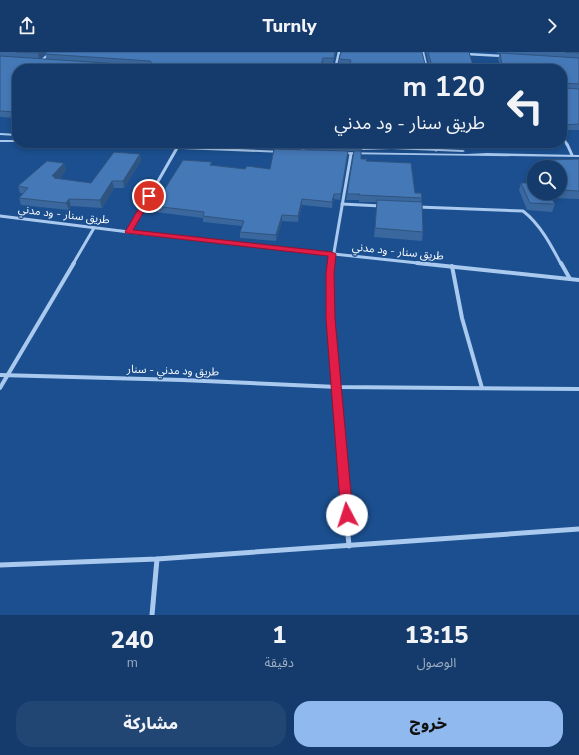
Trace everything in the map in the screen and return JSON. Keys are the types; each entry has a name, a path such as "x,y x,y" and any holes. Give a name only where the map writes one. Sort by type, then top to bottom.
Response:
{"street":[{"path":"47,62 40,62 51,52"},
{"path":"336,64 339,52"},
{"path":"423,52 426,64"},
{"path":"462,53 486,53 508,56"},
{"path":"0,134 12,135"},
{"path":"0,141 12,141"},
{"path":"567,144 572,155"},
{"path":"129,232 177,148 319,151 292,148"},
{"path":"487,154 436,150 334,151 351,154 579,156"},
{"path":"349,546 337,387 330,319 330,273 332,254 351,154"},
{"path":"342,204 387,206"},
{"path":"409,207 523,211 528,214 542,233 570,279"},
{"name":"طريق سنار - ود مدني","path":"0,216 129,232 579,280"},
{"path":"0,388 94,228"},
{"path":"452,266 462,318 482,388"},
{"name":"طريق ود مدني - سنار","path":"0,375 182,380 337,387 579,390"},
{"path":"0,565 157,559 579,529"},
{"path":"152,615 157,559"}],"building":[{"path":"16,52 39,52 38,53"},
{"path":"47,52 335,52 334,58 323,58 321,64 153,64 150,61 45,54"},
{"path":"341,52 422,52 425,64 350,64 351,60 339,59"},
{"path":"428,52 469,52 473,64 430,64"},
{"path":"500,53 579,58 579,84 567,83 567,64 502,64"},
{"path":"0,56 120,64 12,64 12,112 0,111"},
{"path":"567,88 579,89 579,124 567,125"},
{"path":"274,149 348,151 341,194 334,194 332,202 302,199 298,216 282,215 276,235 240,232 244,221 203,216 204,212 154,206 183,160 212,162 210,165 245,169 247,166 270,169"},
{"path":"354,151 361,151 361,159 367,159 366,161 411,163 415,193 421,193 422,198 347,194"},
{"path":"114,152 140,154 123,181 112,181 100,200 69,199 66,203 19,198 28,188 18,186 47,161 64,163 52,176 56,177 54,178 91,183"},
{"path":"579,159 579,191 567,190 567,160 547,160"},
{"path":"521,183 527,183 527,196"},
{"path":"377,200 422,202 423,232 375,228"},
{"path":"529,200 552,200 555,204 530,203"}],"route":[{"path":"149,196 129,232 332,254 330,273 330,319 347,515"}]}
